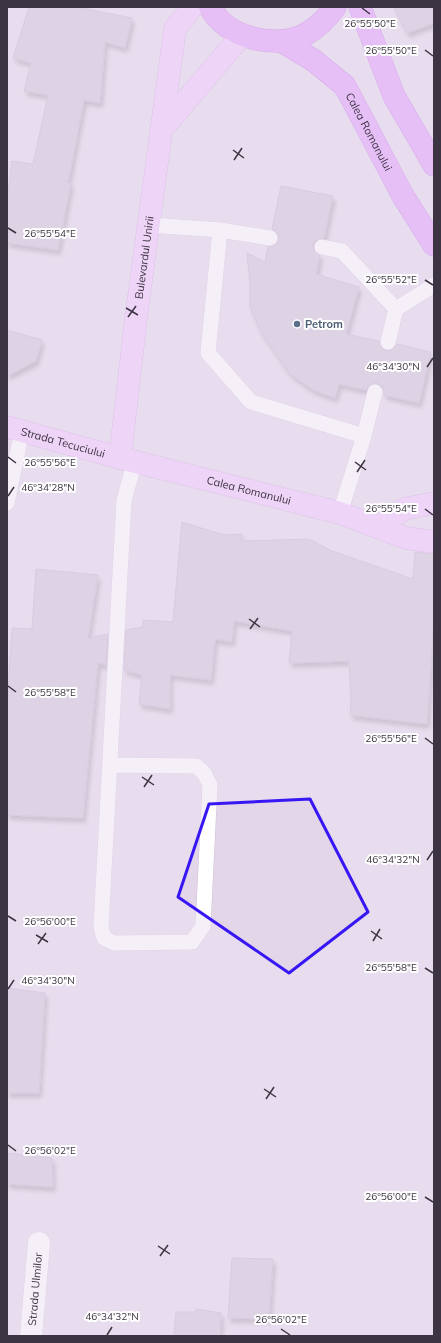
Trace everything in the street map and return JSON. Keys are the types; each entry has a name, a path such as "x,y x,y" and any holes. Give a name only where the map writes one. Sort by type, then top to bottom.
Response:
{"main road":[{"name":"Bulevardul Unirii","path":"127,460 136,318 150,225 175,28 192,7"},
{"path":"210,7 225,25 242,35 262,40 281,41 305,34 326,20 335,7"},
{"path":"360,7 394,96 432,158"},
{"path":"162,129 242,35"},
{"name":"Calea Romanului","path":"281,41 313,60 345,86 404,196 434,245"},
{"name":"Strada Tecuciului","path":"15,429 127,460"},
{"name":"Calea Romanului","path":"127,460 340,513 406,538 434,542"},
{"path":"377,527 404,509 434,503"}],"street":[{"name":"Strada Ulmilor","path":"31,1336 39,1243"}],"lane":[{"path":"150,225 220,230 270,238"},
{"path":"220,230 208,353 251,402 364,436"},
{"path":"322,247 342,250 396,308"},
{"path":"388,342 396,308 434,285"},
{"path":"340,513 364,436 375,392"},
{"path":"7,503 15,429"},
{"path":"110,765 196,766 204,773 210,785 203,926 192,942 114,943 104,938 101,927 124,500 127,460"}],"highlighted area":[{"path":"310,799 368,912 289,973 178,897 209,804"}],"shaded area":[{"path":"7,7 434,7 434,1336 7,1336"}],"building":[{"path":"29,7 76,7 132,18 125,48 105,42 100,103 84,100 68,183 71,183 58,250 7,243 7,200 12,161 33,164 48,95 24,91 31,63 13,58"},
{"path":"394,7 434,7 434,23 407,33"},
{"path":"281,186 333,196 324,238 315,241 313,245 314,250 320,256 316,274 359,287 346,334 379,341 382,348 386,351 391,350 397,344 431,352 419,403 384,395 382,386 377,383 372,384 366,390 339,384 335,398 313,390 290,374 261,332 250,307 250,283 247,253 265,262 268,247 277,243 279,239 278,234 272,229"},
{"path":"7,330 42,340 36,361 7,376"},
{"path":"182,522 224,535 242,534 241,541 309,539 332,551 413,579 415,552 434,554 434,617 427,724 350,715 351,699 349,661 289,663 292,631 234,621 232,642 215,639 211,680 170,675 170,709 139,704 142,675 124,670 126,630 143,627 143,620 173,622"},
{"path":"36,569 98,575 88,638 108,634 106,665 98,663 83,818 7,815 7,707 12,628 32,629"},
{"path":"7,988 45,993 39,1093 7,1093"},
{"path":"7,1153 52,1158 53,1187 7,1184"},
{"path":"232,1258 273,1259 269,1319 228,1318"},
{"path":"196,1309 221,1313 220,1336 174,1336 176,1312 196,1312"}],"place":[{"name":"Petrom","path":"297,324"}]}
